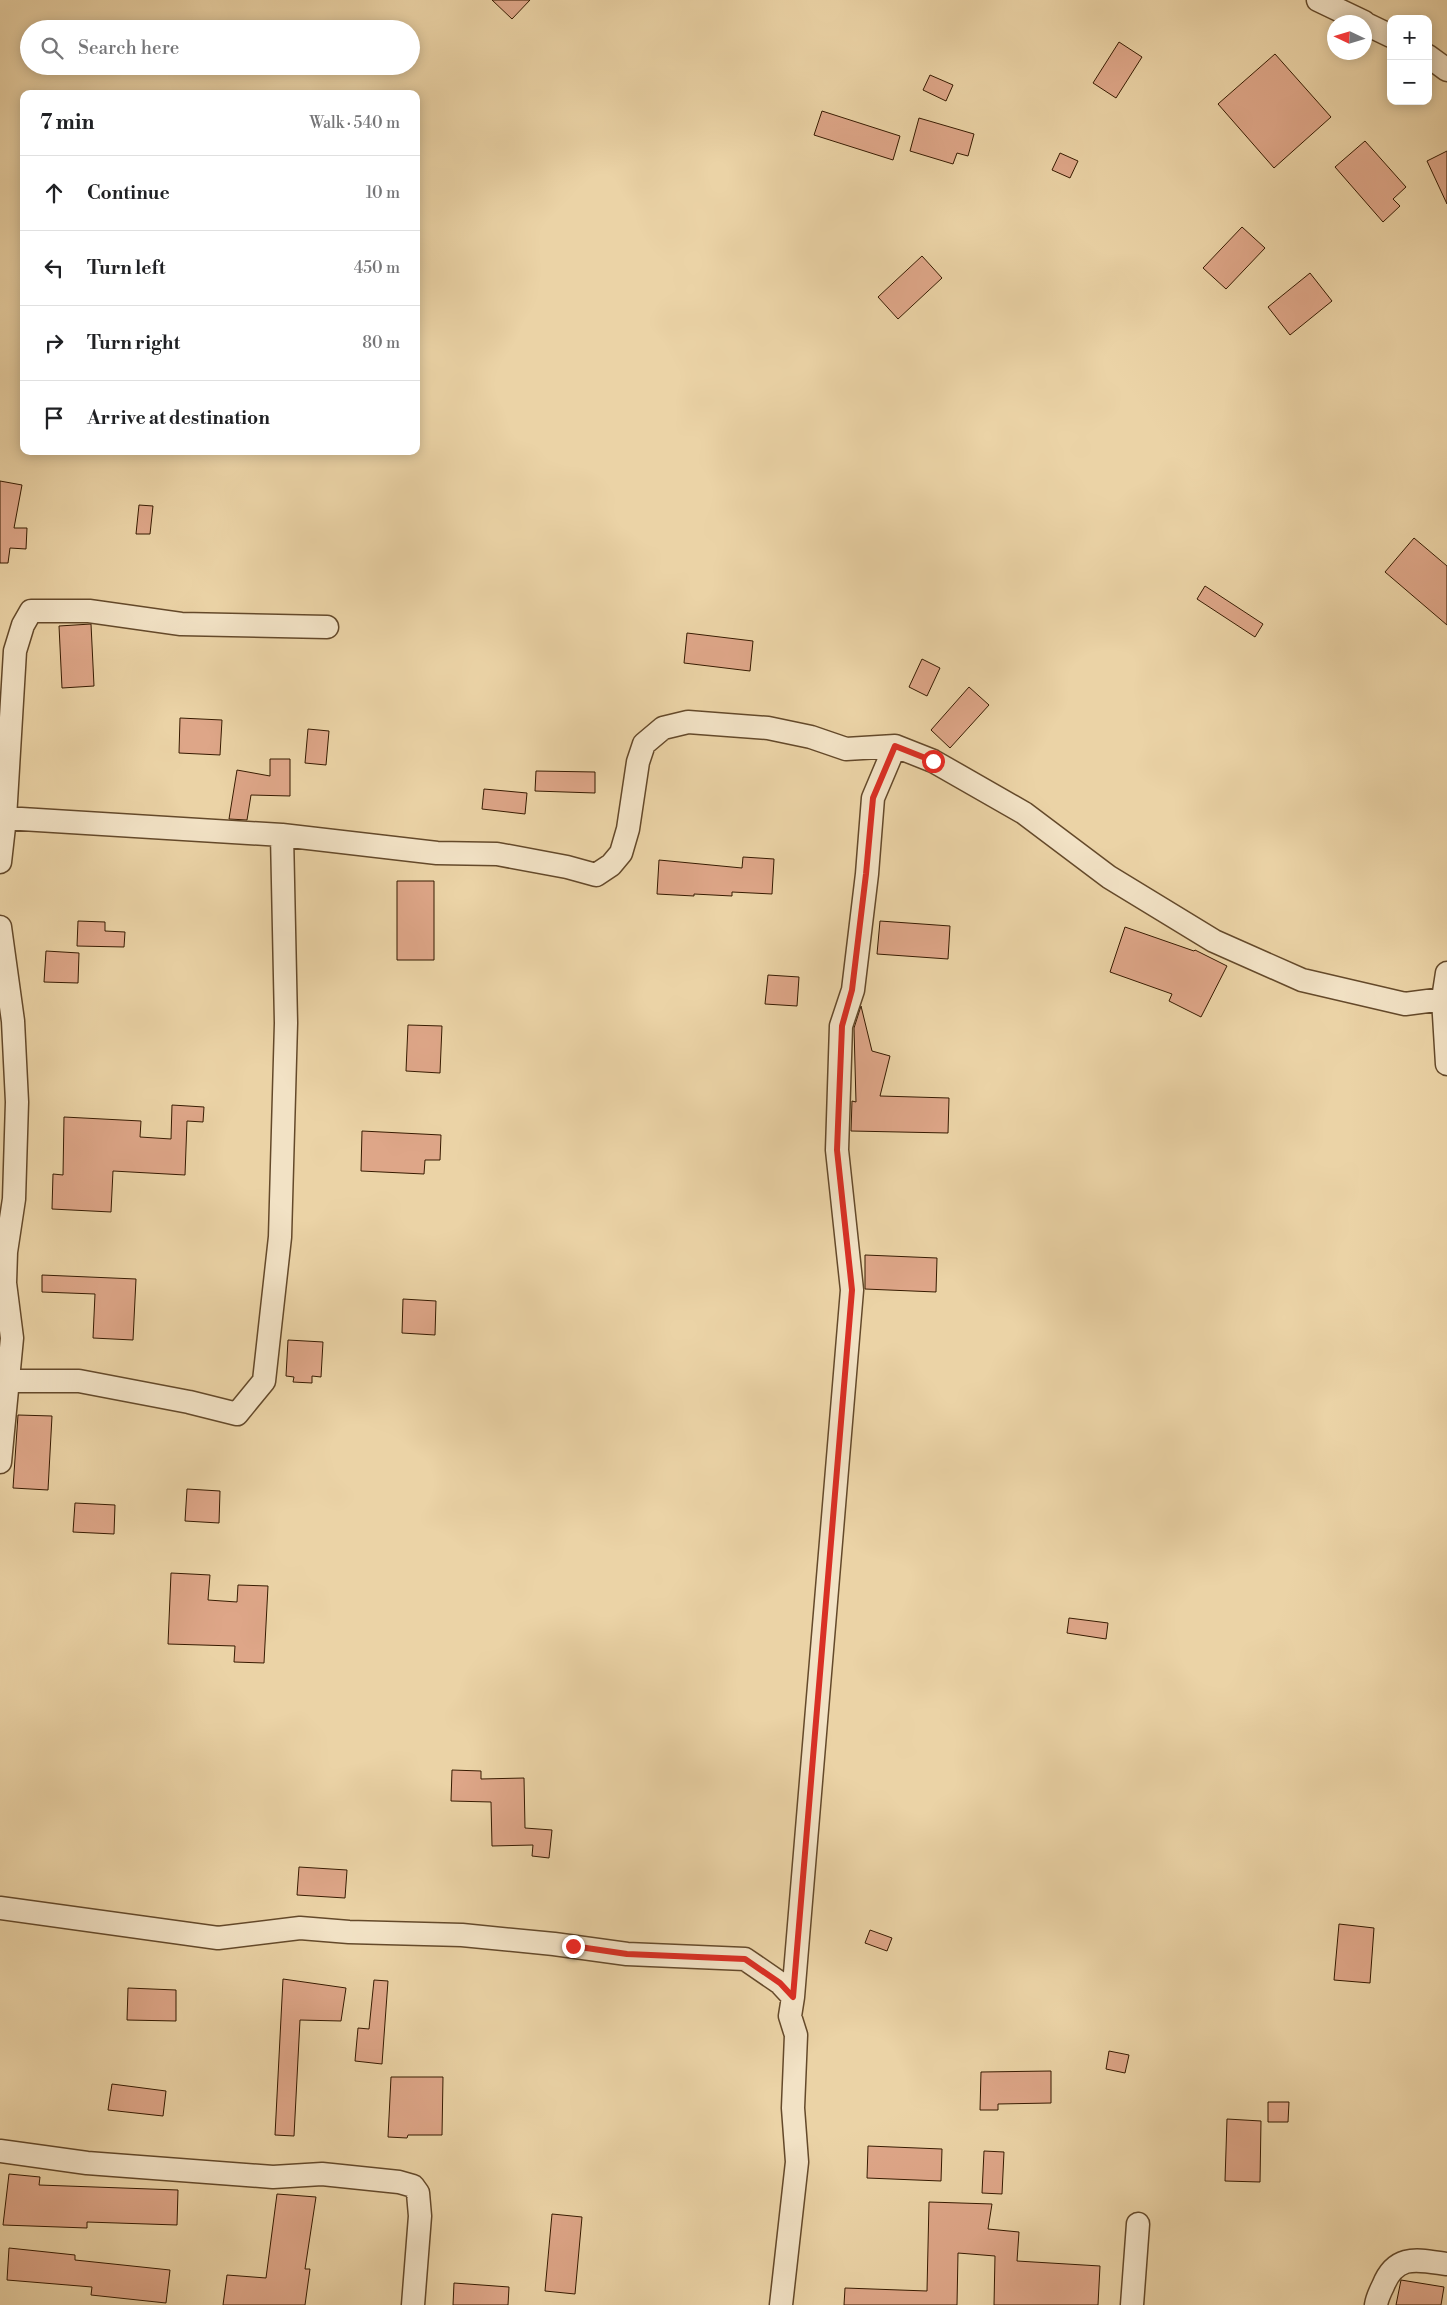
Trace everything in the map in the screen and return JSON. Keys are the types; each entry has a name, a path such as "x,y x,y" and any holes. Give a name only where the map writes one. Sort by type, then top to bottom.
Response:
{"street":[{"path":"1318,0 1348,15"},
{"path":"1372,27 1387,34"},
{"path":"1432,59 1447,70"},
{"path":"0,862 5,818 15,651 23,625 31,611 89,611 182,624 327,626"},
{"path":"5,818 282,835 437,853 497,854 568,867 596,875 611,866 621,853 628,829 638,762 644,744 663,728 688,722 759,727 810,737 846,749 895,746 933,761 1024,813 1109,877 1214,940 1302,980 1405,1004 1443,999"},
{"path":"781,2305 796,2162 793,2108 796,2035 790,2016 852,1290 837,1150 842,1026 852,990 873,798 895,746"},
{"path":"7,1381 79,1381 189,1402 237,1414 264,1381 280,1238 286,1023 282,835"},
{"path":"0,927 13,1021 7,1064 17,1102 14,1199 6,1252 4,1283 12,1338 0,1462"},
{"path":"1447,973 1443,999 1447,1064"},
{"path":"0,1908 218,1938 300,1928 349,1932 462,1936 627,1954 745,1959 780,1983 793,1997"},
{"path":"0,2151 87,2163 273,2177 322,2174 400,2182 413,2186 418,2193 420,2216 413,2305"},
{"path":"1132,2305 1138,2224"},
{"path":"1376,2305 1386,2278 1396,2264 1409,2260 1447,2264"}],"building":[{"path":"492,0 530,0 512,19"},
{"path":"1119,42 1142,57 1116,98 1093,83"},
{"path":"1275,54 1331,117 1274,168 1218,104"},
{"path":"930,75 953,85 946,101 923,90"},
{"path":"822,111 900,136 893,160 814,135"},
{"path":"919,118 974,134 968,156 957,153 953,164 910,151"},
{"path":"1365,141 1406,187 1393,199 1400,206 1383,222 1335,167"},
{"path":"1447,151 1447,204 1427,161"},
{"path":"1060,153 1078,161 1070,178 1052,170"},
{"path":"1242,227 1265,248 1226,289 1203,268"},
{"path":"922,256 942,278 898,319 878,297"},
{"path":"1310,273 1332,301 1290,335 1268,307"},
{"path":"0,481 22,485 14,528 27,528 26,549 10,548 8,563 0,563"},
{"path":"139,505 153,506 150,534 136,534"},
{"path":"1414,538 1447,566 1447,625 1385,572"},
{"path":"1205,586 1263,624 1255,637 1197,599"},
{"path":"91,624 94,686 62,688 59,626"},
{"path":"687,633 753,641 750,671 684,663"},
{"path":"922,659 940,668 927,696 909,687"},
{"path":"969,687 989,705 950,748 931,730"},
{"path":"180,718 222,720 220,755 179,753"},
{"path":"308,729 329,731 326,765 305,763"},
{"path":"270,759 290,759 290,796 251,795 247,820 229,819 237,770 270,776"},
{"path":"536,771 595,772 595,793 535,791"},
{"path":"484,789 527,793 525,814 482,809"},
{"path":"743,857 774,859 772,894 732,892 732,896 694,894 694,896 657,894 659,860 742,868"},
{"path":"397,881 434,881 434,960 397,960"},
{"path":"78,921 105,922 105,931 125,932 124,947 77,946"},
{"path":"880,921 950,926 948,959 877,954"},
{"path":"1125,927 1195,950 1227,966 1201,1017 1169,1001 1172,994 1110,972"},
{"path":"46,951 79,953 78,983 44,982"},
{"path":"768,975 799,977 797,1006 765,1004"},
{"path":"861,1006 872,1051 890,1056 880,1096 949,1098 948,1133 851,1131 852,1101 856,1102 854,1028"},
{"path":"408,1025 442,1026 440,1073 406,1071"},
{"path":"172,1105 204,1107 203,1122 187,1121 185,1175 113,1171 111,1212 52,1209 53,1174 63,1175 64,1117 141,1121 140,1137 171,1139"},
{"path":"362,1131 441,1135 440,1160 425,1160 424,1174 361,1171"},
{"path":"865,1255 937,1258 936,1292 865,1289"},
{"path":"42,1275 136,1279 133,1340 93,1338 95,1294 42,1292"},
{"path":"403,1299 436,1301 435,1335 402,1333"},
{"path":"288,1340 323,1342 321,1377 312,1376 312,1383 293,1382 294,1377 286,1376"},
{"path":"18,1415 52,1416 48,1490 13,1488"},
{"path":"187,1489 220,1491 219,1523 185,1521"},
{"path":"75,1503 115,1505 114,1534 73,1532"},
{"path":"171,1573 210,1575 208,1600 237,1602 238,1585 268,1586 264,1663 234,1662 235,1646 168,1644"},
{"path":"1069,1618 1108,1623 1106,1639 1067,1633"},
{"path":"452,1770 481,1771 481,1779 524,1778 525,1828 552,1830 549,1858 532,1856 533,1845 492,1846 491,1802 451,1801"},
{"path":"299,1867 347,1870 345,1898 297,1895"},
{"path":"1339,1924 1374,1928 1370,1983 1334,1980"},
{"path":"870,1930 892,1938 887,1951 865,1943"},
{"path":"283,1979 346,1988 341,2021 300,2020 294,2136 275,2135"},
{"path":"374,1980 388,1981 382,2064 355,2061 358,2028 369,2029"},
{"path":"128,1988 176,1990 176,2021 127,2020"},
{"path":"1109,2051 1129,2055 1125,2073 1106,2069"},
{"path":"1051,2071 1051,2103 998,2104 998,2110 980,2110 981,2072"},
{"path":"391,2077 443,2077 442,2135 408,2135 407,2138 388,2137"},
{"path":"112,2084 166,2091 163,2116 108,2110"},
{"path":"1268,2102 1289,2102 1288,2122 1268,2122"},
{"path":"1227,2119 1261,2121 1260,2182 1225,2181"},
{"path":"868,2146 942,2149 941,2181 867,2178"},
{"path":"984,2151 1004,2152 1002,2194 982,2193"},
{"path":"9,2174 40,2177 39,2185 178,2190 177,2225 87,2222 87,2228 3,2225"},
{"path":"277,2194 316,2197 305,2269 310,2269 305,2305 223,2305 227,2275 266,2278"},
{"path":"929,2202 992,2204 988,2229 1019,2232 1017,2261 1100,2266 1098,2305 994,2305 995,2256 958,2253 957,2305 844,2305 845,2288 927,2291"},
{"path":"552,2214 582,2217 575,2294 545,2291"},
{"path":"9,2248 75,2255 75,2260 170,2270 166,2303 91,2295 92,2287 7,2280"},
{"path":"1401,2280 1444,2287 1441,2305 1396,2305"},
{"path":"454,2283 509,2287 508,2305 453,2305"}],"route":[{"path":"573,1946 627,1954 745,1959 780,1983 793,1997 852,1290 837,1150 842,1064 842,1026 852,990 873,798 895,746 933,761"}]}
